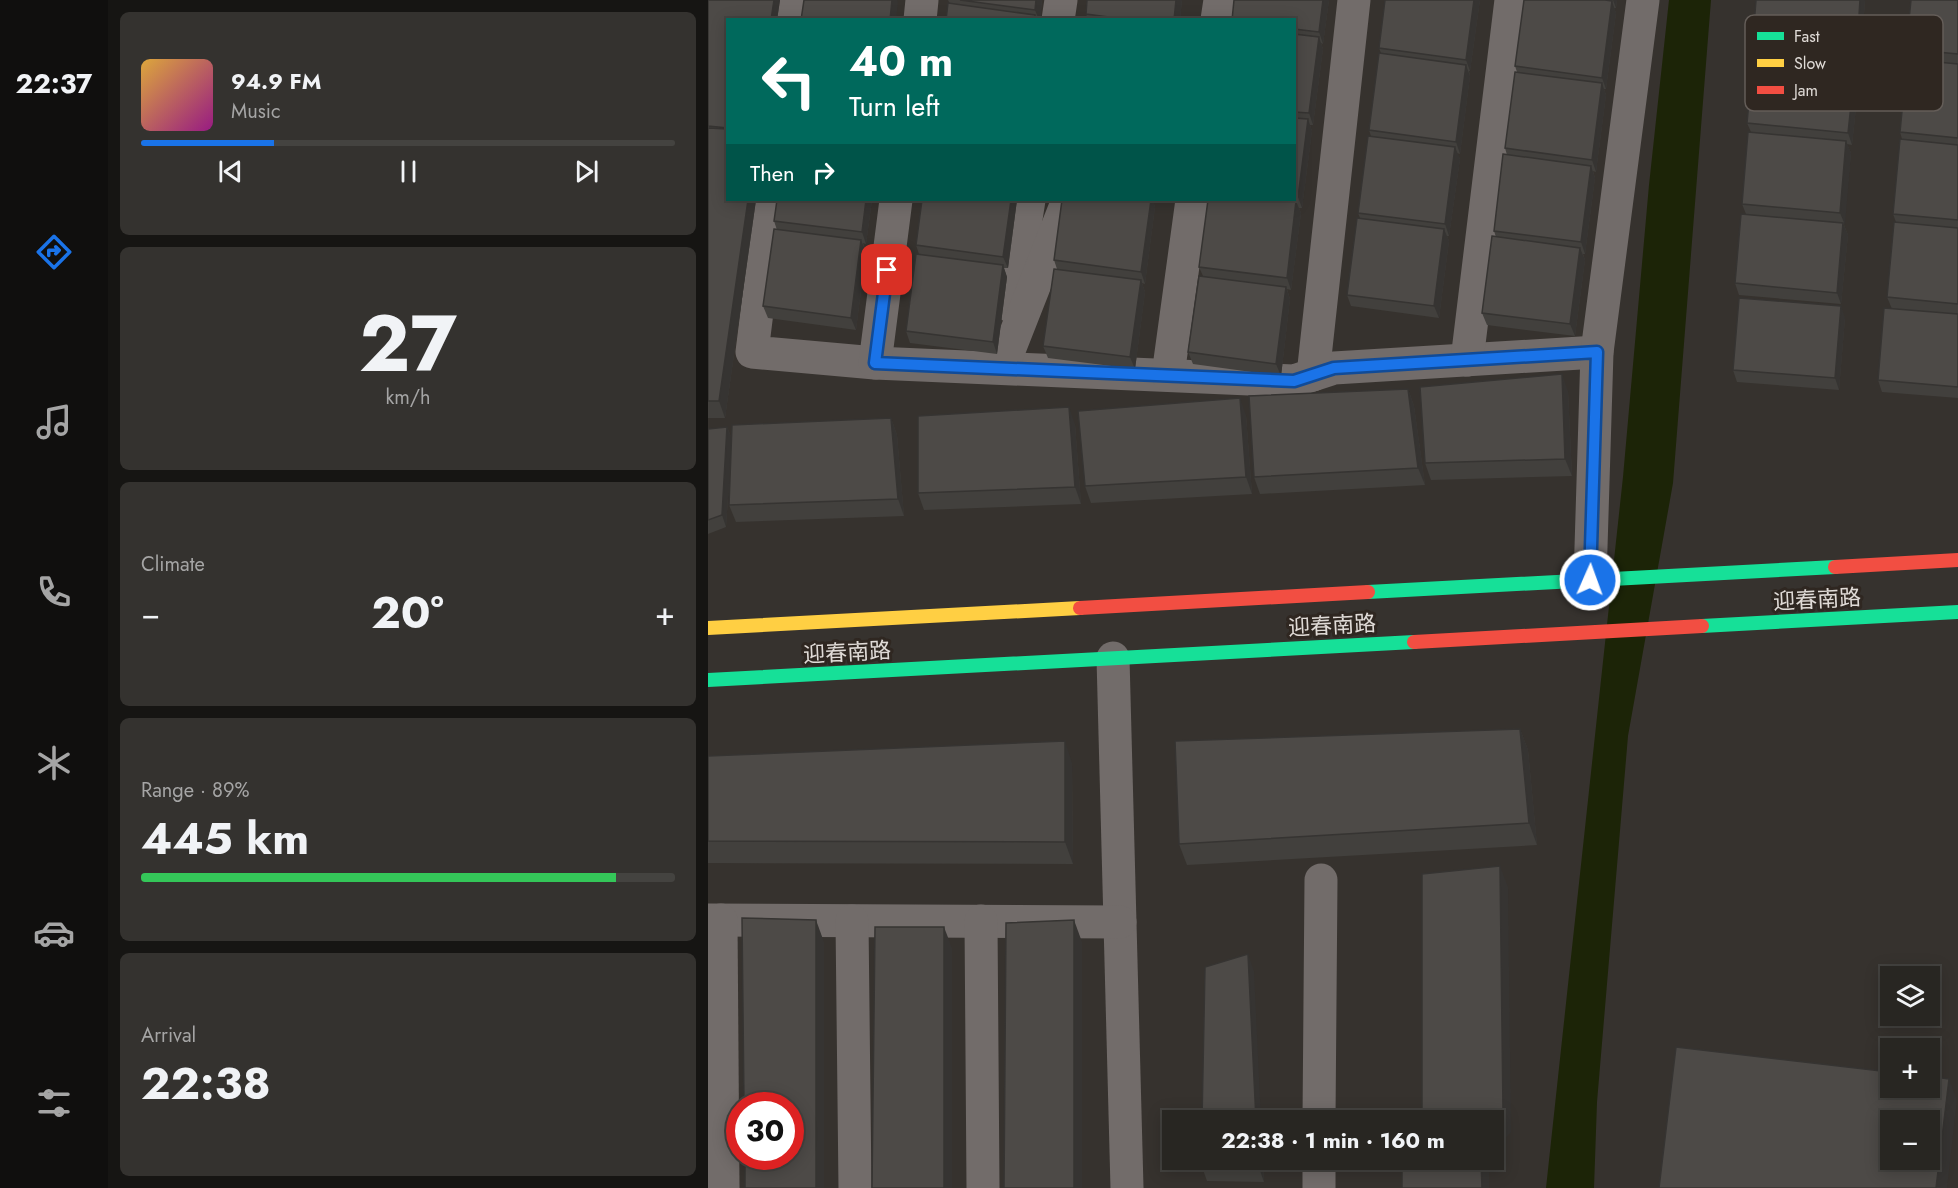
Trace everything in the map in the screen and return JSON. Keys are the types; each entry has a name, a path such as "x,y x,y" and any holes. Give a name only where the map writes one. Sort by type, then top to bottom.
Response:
{"main road":[{"name":"迎春南路","path":"708,628 1958,560"},
{"name":"迎春南路","path":"708,680 1958,612"}],"street":[{"path":"792,18 795,0"},
{"path":"920,18 922,0"},
{"path":"1058,18 1061,0"},
{"path":"1218,18 1220,0"},
{"path":"1312,375 1354,0"},
{"path":"1467,360 1511,0"},
{"path":"1590,580 1597,352 1643,0"},
{"path":"771,201 752,352 875,363 1294,381 1334,368 1597,352"},
{"path":"875,363 896,201"},
{"path":"1002,368 1029,201"},
{"path":"1002,368 1068,201"},
{"path":"1168,375 1192,201"},
{"path":"1113,658 1126,1188"},
{"path":"1319,1110 1321,880"},
{"path":"723,1188 714,920 1120,922"},
{"path":"852,921 855,1188"},
{"path":"981,921 983,1188"},
{"path":"1318,1188 1319,1170"}],"shaded area":[{"path":"1669,0 1711,0 1673,483 1628,736 1597,1102 1594,1188 1546,1188 1623,477 1649,185"}],"building":[{"path":"708,0 774,0 771,18 726,18 726,128 708,126"},
{"path":"804,0 892,0 890,18 801,18"},
{"path":"960,0 1036,0 1035,10"},
{"path":"1087,0 1176,0 1174,18 1116,18 1086,14"},
{"path":"1234,0 1323,0 1319,32 1296,29 1296,18 1232,18"},
{"path":"1385,0 1474,0 1466,60 1379,48"},
{"path":"1524,0 1612,1 1602,78 1515,66"},
{"path":"1756,0 1860,0 1859,15 1755,15"},
{"path":"1911,0 1958,0 1958,54 1943,53 1943,15 1909,15"},
{"path":"948,3 1035,15 1035,18 946,18"},
{"path":"1296,34 1319,37 1309,113 1296,112"},
{"path":"1379,53 1466,65 1456,142 1369,130"},
{"path":"1943,63 1958,64 1958,138 1900,132 1902,111 1943,111"},
{"path":"1515,72 1602,83 1592,160 1505,148"},
{"path":"1748,111 1850,111 1848,133 1747,123"},
{"path":"1296,118 1308,119 1298,197 1296,196"},
{"path":"708,128 726,129 726,201 748,201 719,401 708,401"},
{"path":"1748,132 1846,141 1840,213 1742,204"},
{"path":"1368,136 1455,147 1445,224 1358,213"},
{"path":"1900,139 1958,145 1958,220 1893,214"},
{"path":"1503,154 1591,166 1581,242 1494,231"},
{"path":"777,201 866,201 862,232 774,221"},
{"path":"922,201 1011,201 1003,257 916,245"},
{"path":"1062,201 1151,201 1141,272 1054,260"},
{"path":"1208,201 1296,201 1287,278 1199,267"},
{"path":"1741,214 1843,223 1837,293 1735,283"},
{"path":"1357,218 1444,229 1434,306 1347,295"},
{"path":"1894,222 1958,228 1958,304 1887,297"},
{"path":"774,229 861,240 851,318 763,306"},
{"path":"1492,236 1580,248 1570,324 1482,313"},
{"path":"916,254 1003,265 993,342 906,331"},
{"path":"1054,269 1141,280 1130,357 1043,346"},
{"path":"1199,276 1286,287 1276,364 1188,352"},
{"path":"1739,298 1841,306 1835,378 1733,370"},
{"path":"1884,308 1958,314 1958,387 1878,380"},
{"path":"1562,374 1565,459 1425,463 1420,387"},
{"path":"1408,389 1418,468 1254,477 1249,396"},
{"path":"1240,398 1246,477 1085,486 1078,411"},
{"path":"1069,407 1075,487 918,493 918,416"},
{"path":"891,418 898,499 729,505 732,425"},
{"path":"727,427 722,515 708,520 708,429"},
{"path":"1520,729 1529,823 1179,844 1175,741"},
{"path":"1065,741 1065,842 708,841 708,756"},
{"path":"1500,866 1503,1110 1422,1110 1422,874"},
{"path":"742,918 816,920 816,1188 745,1188 745,1170 804,1170 804,1092 744,1092"},
{"path":"1074,920 1074,1188 1004,1188 1006,923"},
{"path":"875,927 944,927 944,1188 872,1188"},
{"path":"1248,954 1256,1110 1202,1110 1205,967"},
{"path":"1676,1047 1880,1071 1880,1098 1940,1098 1940,1078 1949,1079 1940,1154 1940,1110 1880,1110 1880,1170 1938,1170 1936,1188 1659,1188"},
{"path":"1402,1170 1481,1170 1482,1188 1402,1188"}],"traffic: fast":[{"path":"1368,592 1835,567"},
{"path":"1702,626 1958,612"},
{"path":"708,680 1414,642"}],"traffic: slow":[{"path":"708,628 1080,608"}],"traffic: jam":[{"path":"1835,567 1958,560"},
{"path":"1080,608 1368,592"},
{"path":"1414,642 1702,626"}],"route":[{"path":"887,270 875,363 1294,381 1334,368 1597,352 1590,580"}]}
